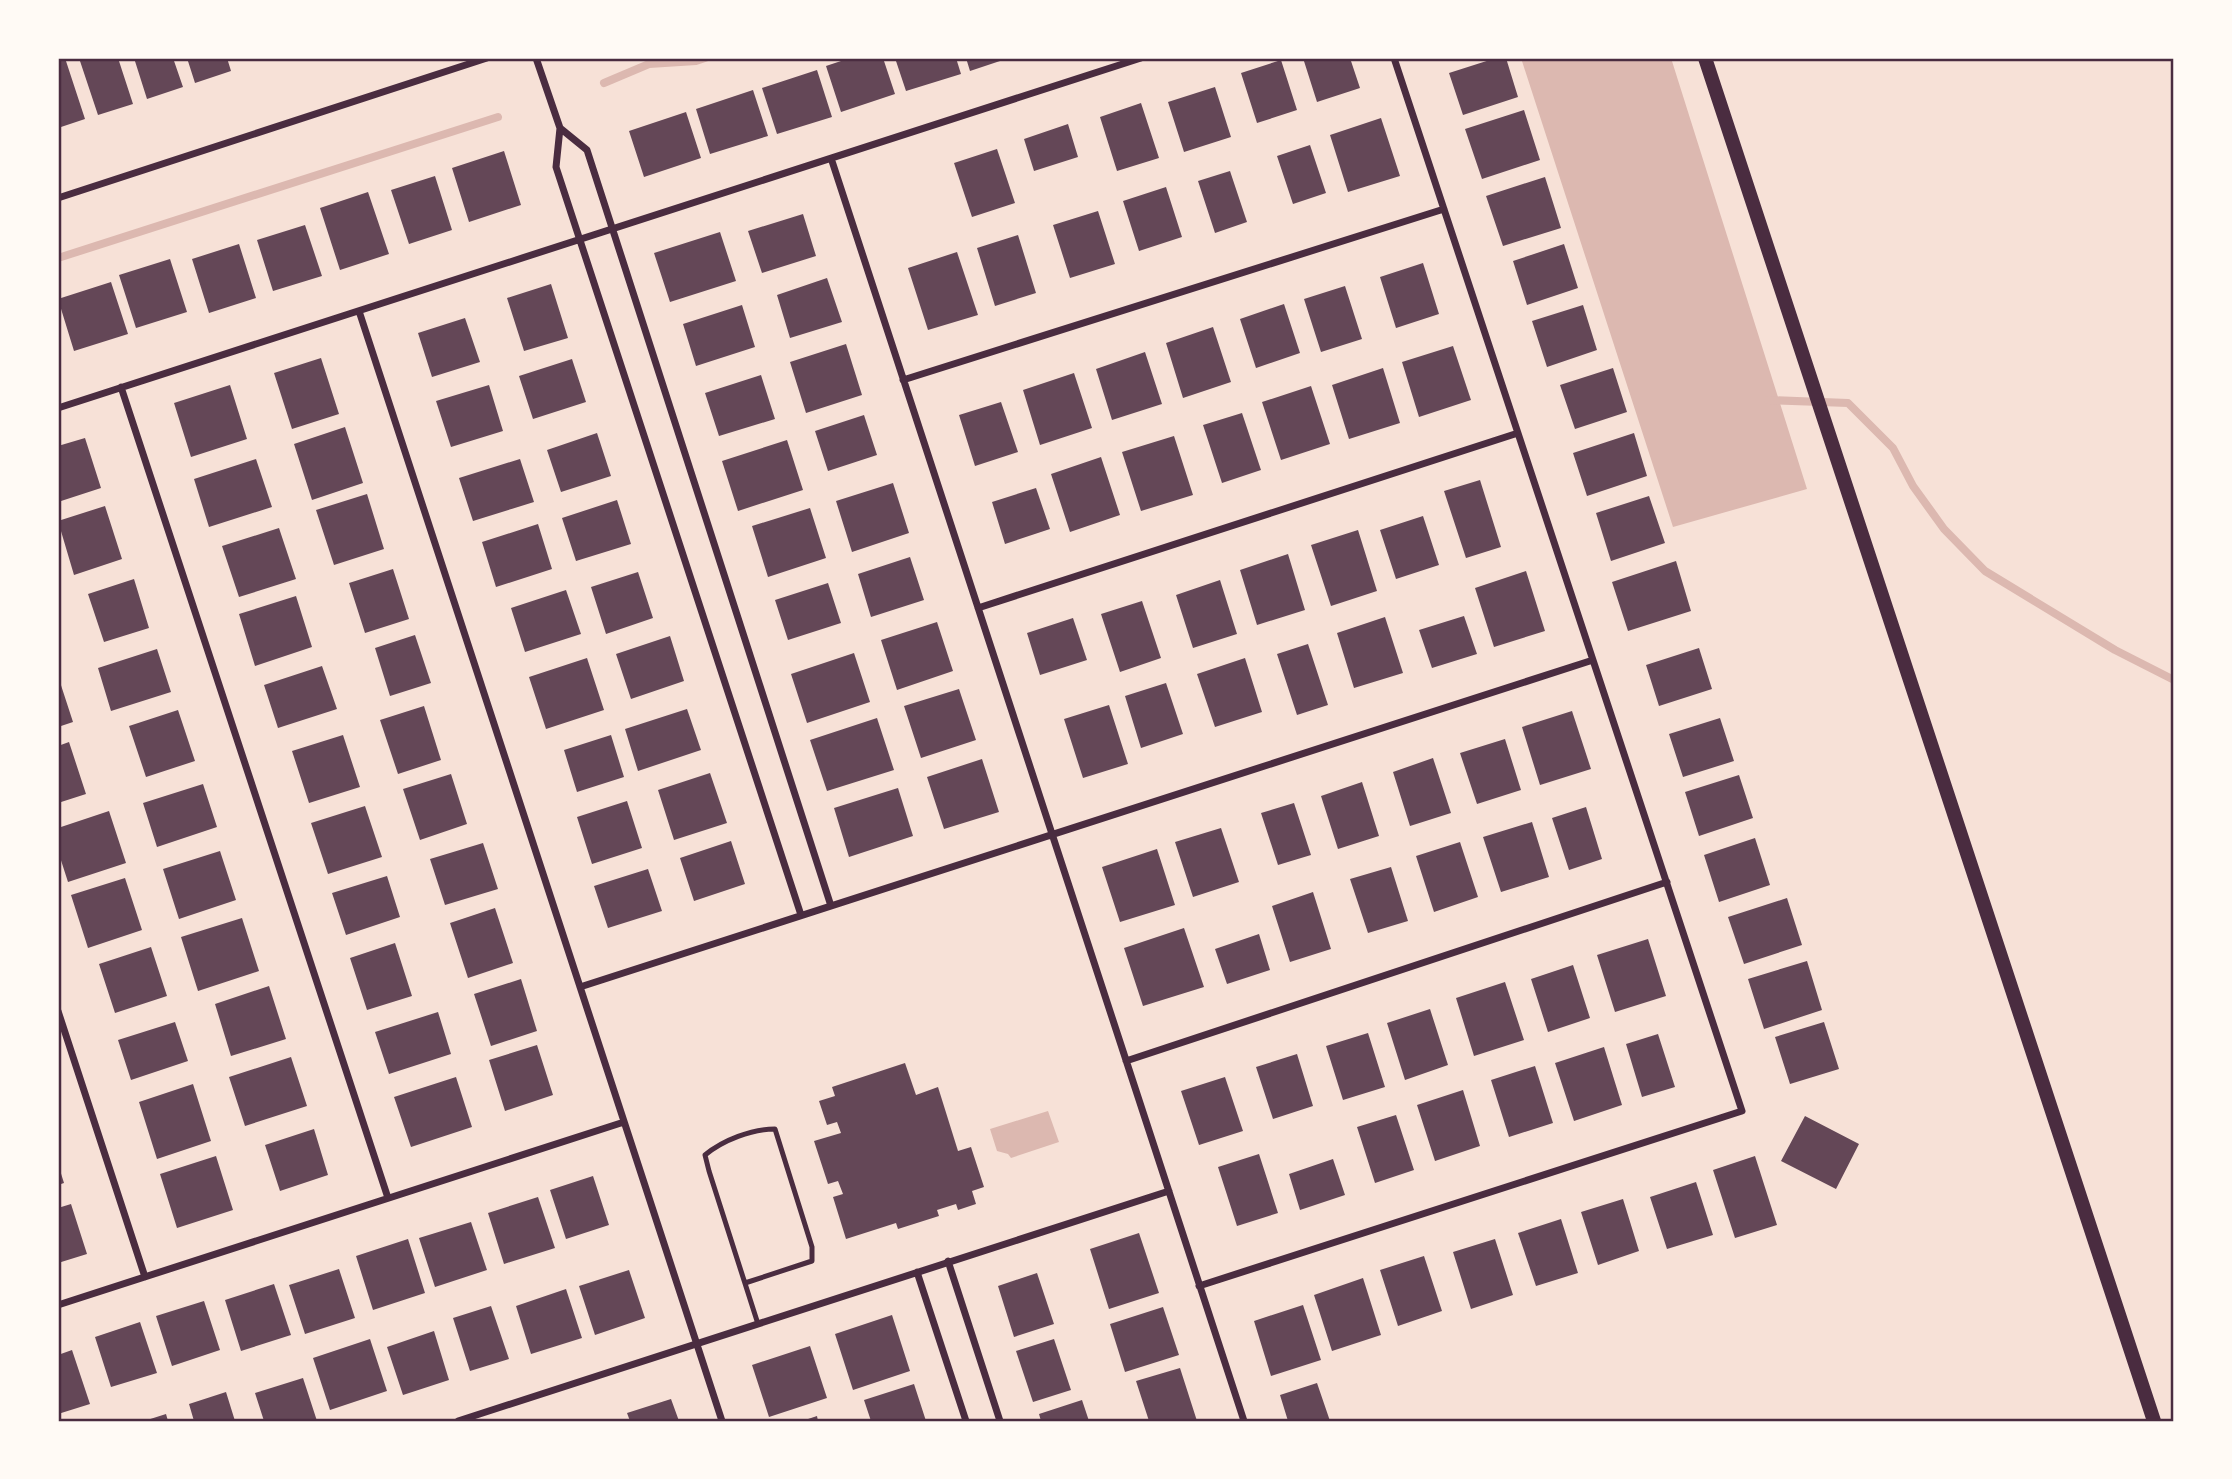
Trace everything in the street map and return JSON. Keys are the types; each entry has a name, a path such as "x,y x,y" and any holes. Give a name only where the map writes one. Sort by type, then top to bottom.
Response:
{"main road":[{"path":"1704,58 2154,1421"}],"street":[{"path":"58,198 487,58"},
{"path":"536,58 560,128 556,167 801,915"},
{"path":"58,408 1142,58"},
{"path":"1199,1286 1742,1111 1394,58"},
{"path":"560,128 587,150 831,905"},
{"path":"831,158 1244,1421"},
{"path":"903,380 1444,209"},
{"path":"359,311 722,1421"},
{"path":"121,387 388,1198"},
{"path":"978,608 1518,433"},
{"path":"580,987 1593,660"},
{"path":"1126,1060 1667,882"},
{"path":"58,1012 145,1277"},
{"path":"58,1305 624,1122"},
{"path":"458,1421 1168,1191"},
{"path":"948,1261 1000,1421"},
{"path":"917,1272 966,1421"}],"lane":[{"path":"745,1283 812,1261 812,1247 775,1129 763,1129 717,1145 705,1154 745,1283 758,1324"}],"shaded area":[{"path":"1521,58 1671,58 1807,489 1673,527"},
{"path":"1048,1111 1059,1142 1011,1158 1008,1154 997,1151 990,1129"}],"building":[{"path":"58,58 65,58 85,119 58,128"},
{"path":"79,58 118,58 133,104 98,115"},
{"path":"134,58 173,58 183,87 147,99"},
{"path":"187,58 227,58 231,71 195,83"},
{"path":"850,58 883,58 895,94 841,112 826,66"},
{"path":"895,58 956,58 961,74 906,91"},
{"path":"966,58 1009,58 970,71"},
{"path":"1303,58 1350,58 1360,88 1317,102"},
{"path":"1496,58 1506,58 1518,97 1463,115 1449,73"},
{"path":"1281,60 1297,110 1257,123 1241,73"},
{"path":"817,70 832,117 777,134 762,88"},
{"path":"1215,87 1231,137 1184,152 1168,102"},
{"path":"753,90 768,136 710,154 696,109"},
{"path":"1141,103 1159,158 1117,171 1100,117"},
{"path":"1524,110 1540,160 1482,179 1465,129"},
{"path":"686,112 701,158 644,177 629,131"},
{"path":"1381,118 1400,176 1348,192 1330,135"},
{"path":"1068,124 1078,157 1034,171 1024,139"},
{"path":"1310,145 1326,193 1293,204 1277,156"},
{"path":"997,149 1015,203 972,217 954,163"},
{"path":"504,151 521,205 469,222 452,168"},
{"path":"1230,171 1247,222 1215,233 1198,181"},
{"path":"435,176 452,230 409,244 391,190"},
{"path":"1545,177 1561,228 1503,246 1486,196"},
{"path":"1166,187 1182,237 1139,251 1123,201"},
{"path":"368,192 389,254 340,270 320,208"},
{"path":"1098,211 1115,264 1070,278 1053,225"},
{"path":"803,214 816,256 762,273 748,231"},
{"path":"305,225 322,276 273,291 257,240"},
{"path":"720,232 736,281 670,302 654,253"},
{"path":"1018,235 1036,293 995,306 977,248"},
{"path":"239,244 256,298 209,313 192,259"},
{"path":"1564,244 1578,288 1527,305 1513,261"},
{"path":"957,252 978,315 928,330 908,268"},
{"path":"170,259 187,312 136,328 119,275"},
{"path":"1423,263 1439,314 1396,328 1380,277"},
{"path":"827,278 842,322 790,338 777,295"},
{"path":"111,282 128,334 74,351 58,299"},
{"path":"551,284 568,338 524,351 507,298"},
{"path":"1345,286 1362,339 1321,352 1304,299"},
{"path":"1284,304 1300,353 1256,368 1240,319"},
{"path":"742,305 755,347 696,366 683,324"},
{"path":"1583,305 1597,350 1547,367 1532,321"},
{"path":"465,318 480,362 432,377 418,333"},
{"path":"1213,327 1231,382 1183,398 1166,343"},
{"path":"846,344 862,395 806,413 790,362"},
{"path":"1453,346 1471,400 1419,417 1402,362"},
{"path":"1145,352 1162,404 1112,420 1096,369"},
{"path":"321,358 339,414 292,429 274,373"},
{"path":"572,359 586,402 533,419 519,376"},
{"path":"1383,368 1400,423 1349,439 1332,385"},
{"path":"1613,368 1627,412 1575,429 1560,385"},
{"path":"1074,373 1092,428 1040,445 1023,390"},
{"path":"761,375 775,419 719,436 705,393"},
{"path":"230,385 247,439 191,457 174,403"},
{"path":"489,385 503,431 451,447 436,401"},
{"path":"1311,386 1330,444 1281,460 1262,402"},
{"path":"1001,402 1018,452 975,466 959,415"},
{"path":"1242,413 1261,470 1222,483 1203,425"},
{"path":"864,415 877,455 828,471 815,431"},
{"path":"345,427 363,483 312,500 294,444"},
{"path":"597,433 611,476 561,492 547,450"},
{"path":"1634,433 1647,476 1587,496 1573,453"},
{"path":"1174,436 1193,495 1141,511 1122,452"},
{"path":"85,438 101,488 58,502 58,446"},
{"path":"787,440 803,490 738,511 722,461"},
{"path":"1101,457 1120,515 1070,532 1051,474"},
{"path":"256,459 272,507 209,527 194,479"},
{"path":"520,459 534,502 473,521 459,478"},
{"path":"1480,480 1501,547 1466,558 1444,491"},
{"path":"893,483 909,533 852,552 836,501"},
{"path":"1036,488 1050,529 1005,544 992,502"},
{"path":"367,494 384,549 334,565 316,510"},
{"path":"1649,496 1665,543 1611,561 1596,513"},
{"path":"617,500 631,544 576,561 562,518"},
{"path":"105,506 122,559 74,575 58,521"},
{"path":"810,508 826,558 768,577 752,526"},
{"path":"1423,516 1439,565 1396,579 1380,530"},
{"path":"538,524 552,569 496,587 482,542"},
{"path":"279,528 296,579 239,597 222,546"},
{"path":"1358,530 1377,591 1331,606 1311,545"},
{"path":"1288,554 1305,610 1257,625 1240,570"},
{"path":"910,557 924,600 871,617 858,574"},
{"path":"1676,561 1691,611 1628,631 1612,582"},
{"path":"393,569 409,619 365,633 349,583"},
{"path":"1526,571 1545,631 1494,647 1475,588"},
{"path":"638,572 653,618 606,634 591,587"},
{"path":"134,579 149,628 104,642 88,594"},
{"path":"1220,580 1237,634 1193,648 1176,595"},
{"path":"828,583 841,623 788,640 775,600"},
{"path":"566,590 581,634 525,652 511,608"},
{"path":"296,596 312,647 255,666 239,614"},
{"path":"1142,601 1161,658 1120,672 1101,614"},
{"path":"1464,616 1477,654 1432,668 1419,630"},
{"path":"1385,617 1403,673 1354,688 1337,633"},
{"path":"1073,618 1087,660 1040,675 1027,633"},
{"path":"937,622 953,671 897,690 881,640"},
{"path":"415,635 431,683 390,696 375,648"},
{"path":"670,636 684,681 631,699 616,654"},
{"path":"1308,644 1328,705 1297,715 1277,654"},
{"path":"1699,648 1712,689 1659,706 1646,665"},
{"path":"157,649 171,692 111,711 98,668"},
{"path":"854,653 870,702 807,723 791,674"},
{"path":"587,658 604,710 546,729 529,677"},
{"path":"1245,658 1262,712 1215,727 1197,674"},
{"path":"322,666 337,709 278,728 264,685"},
{"path":"58,676 73,722 58,727"},
{"path":"1166,683 1183,734 1141,748 1125,696"},
{"path":"959,689 976,740 921,758 904,706"},
{"path":"1109,705 1128,764 1083,778 1064,719"},
{"path":"424,706 441,760 398,774 380,720"},
{"path":"687,709 701,750 638,771 625,729"},
{"path":"178,710 195,761 146,777 129,726"},
{"path":"1572,711 1591,769 1540,785 1522,727"},
{"path":"877,718 894,770 827,791 810,740"},
{"path":"1720,718 1734,761 1683,777 1669,734"},
{"path":"343,735 360,787 309,803 292,751"},
{"path":"611,735 624,777 577,792 564,750"},
{"path":"1505,739 1521,790 1477,804 1460,753"},
{"path":"69,742 86,794 58,803 58,746"},
{"path":"1433,758 1451,813 1410,826 1393,772"},
{"path":"982,759 999,812 944,829 927,777"},
{"path":"710,773 727,823 674,840 658,790"},
{"path":"451,774 467,824 420,840 403,789"},
{"path":"1739,775 1753,818 1699,836 1685,792"},
{"path":"1362,782 1379,836 1338,849 1321,796"},
{"path":"203,784 217,827 157,847 143,803"},
{"path":"898,788 913,836 849,857 834,808"},
{"path":"627,801 642,848 592,864 577,817"},
{"path":"1294,803 1311,855 1278,865 1261,813"},
{"path":"365,806 382,857 328,874 311,823"},
{"path":"1586,807 1602,859 1569,870 1552,818"},
{"path":"109,811 126,863 68,882 58,851 58,828"},
{"path":"1532,822 1549,877 1501,892 1483,837"},
{"path":"1221,828 1239,882 1193,897 1175,842"},
{"path":"1755,838 1770,885 1719,902 1704,855"},
{"path":"731,841 745,884 694,901 680,858"},
{"path":"1460,842 1478,897 1434,912 1416,856"},
{"path":"483,843 498,889 445,905 430,859"},
{"path":"1157,849 1175,905 1120,922 1102,867"},
{"path":"220,851 236,900 179,919 163,869"},
{"path":"1391,867 1408,921 1368,933 1350,879"},
{"path":"648,869 662,911 608,928 594,886"},
{"path":"387,876 400,917 346,935 332,893"},
{"path":"125,878 142,930 88,948 71,895"},
{"path":"1313,892 1331,949 1290,962 1272,906"},
{"path":"1787,898 1802,945 1744,964 1728,917"},
{"path":"495,908 513,963 468,978 450,923"},
{"path":"242,918 259,971 198,991 181,937"},
{"path":"1184,928 1204,987 1143,1006 1124,948"},
{"path":"1259,934 1270,970 1227,984 1215,949"},
{"path":"1648,939 1666,996 1615,1012 1597,955"},
{"path":"395,943 412,996 367,1010 350,958"},
{"path":"151,947 167,996 115,1013 99,964"},
{"path":"1807,961 1822,1010 1764,1029 1748,979"},
{"path":"1573,965 1590,1018 1548,1032 1531,979"},
{"path":"521,979 537,1031 491,1046 474,994"},
{"path":"1505,982 1524,1040 1474,1056 1456,998"},
{"path":"269,986 286,1039 231,1056 215,1004"},
{"path":"1430,1009 1448,1065 1405,1080 1387,1023"},
{"path":"438,1012 451,1054 389,1074 375,1032"},
{"path":"175,1022 188,1061 131,1080 118,1040"},
{"path":"1824,1022 1839,1069 1790,1084 1775,1037"},
{"path":"1368,1033 1385,1087 1343,1100 1326,1046"},
{"path":"1658,1034 1675,1087 1642,1097 1626,1044"},
{"path":"537,1045 553,1095 505,1111 489,1060"},
{"path":"1604,1047 1622,1105 1574,1121 1555,1063"},
{"path":"1297,1054 1313,1106 1273,1119 1256,1067"},
{"path":"291,1057 307,1106 245,1126 229,1077"},
{"path":"905,1063 916,1095 938,1087 958,1151 971,1147 984,1187 972,1191 976,1204 958,1210 956,1204 937,1210 939,1216 898,1229 896,1223 846,1239 833,1197 843,1194 838,1181 828,1184 814,1141 841,1133 837,1122 827,1125 819,1101 835,1096 832,1087"},
{"path":"1535,1066 1553,1123 1509,1137 1491,1080"},
{"path":"456,1077 472,1127 411,1147 394,1097"},
{"path":"1225,1077 1243,1131 1199,1145 1181,1091"},
{"path":"193,1084 211,1141 157,1159 139,1102"},
{"path":"1463,1090 1480,1146 1435,1161 1417,1105"},
{"path":"1396,1115 1414,1170 1375,1183 1357,1127"},
{"path":"1805,1116 1859,1144 1836,1189 1781,1161"},
{"path":"314,1129 328,1175 280,1191 265,1145"},
{"path":"1259,1154 1278,1213 1237,1226 1218,1167"},
{"path":"216,1156 233,1210 177,1228 160,1174"},
{"path":"1755,1156 1777,1225 1735,1238 1713,1170"},
{"path":"1333,1159 1345,1195 1300,1210 1289,1174"},
{"path":"58,1164 64,1183 58,1185"},
{"path":"593,1176 609,1225 566,1239 550,1190"},
{"path":"1696,1182 1713,1235 1667,1249 1650,1197"},
{"path":"538,1197 555,1248 504,1264 488,1213"},
{"path":"1623,1199 1639,1251 1598,1265 1581,1212"},
{"path":"71,1204 87,1254 58,1263 58,1208"},
{"path":"1561,1219 1578,1273 1536,1286 1518,1233"},
{"path":"471,1222 487,1270 435,1287 419,1238"},
{"path":"1139,1233 1159,1293 1109,1309 1090,1249"},
{"path":"408,1239 425,1293 373,1310 356,1256"},
{"path":"1495,1239 1513,1295 1471,1309 1453,1252"},
{"path":"1424,1256 1442,1311 1398,1326 1380,1270"},
{"path":"339,1269 355,1318 305,1334 289,1285"},
{"path":"629,1270 645,1318 595,1335 579,1286"},
{"path":"1037,1273 1054,1324 1014,1337 998,1286"},
{"path":"1363,1278 1381,1335 1332,1351 1314,1295"},
{"path":"274,1284 291,1335 241,1351 225,1300"},
{"path":"566,1289 582,1338 531,1354 516,1306"},
{"path":"204,1301 220,1350 172,1366 156,1316"},
{"path":"1303,1305 1321,1360 1271,1376 1254,1321"},
{"path":"491,1306 509,1359 470,1371 453,1318"},
{"path":"1163,1307 1179,1355 1125,1372 1110,1324"},
{"path":"892,1315 910,1371 853,1390 835,1334"},
{"path":"140,1322 157,1373 111,1387 95,1337"},
{"path":"434,1331 449,1380 403,1395 387,1347"},
{"path":"370,1339 387,1391 330,1410 313,1358"},
{"path":"1054,1339 1071,1390 1033,1402 1016,1351"},
{"path":"810,1346 827,1398 769,1417 752,1365"},
{"path":"72,1350 90,1404 58,1414 58,1355"},
{"path":"1180,1368 1197,1421 1149,1421 1136,1381"},
{"path":"303,1378 317,1421 264,1421 255,1393"},
{"path":"1317,1383 1330,1421 1288,1421 1280,1395"},
{"path":"914,1384 926,1421 871,1421 864,1400"},
{"path":"226,1392 235,1421 194,1421 189,1404"},
{"path":"671,1399 679,1421 630,1421 627,1413"},
{"path":"1082,1400 1089,1421 1041,1421 1039,1414"},
{"path":"166,1414 168,1421 144,1421"},
{"path":"817,1416 818,1421 802,1421"}],"waterway":[{"path":"604,83 649,64 705,58"},
{"path":"58,258 498,117"},
{"path":"1768,400 1848,403 1893,448 1913,486 1944,529 1985,571 2115,650 2174,680"}]}
